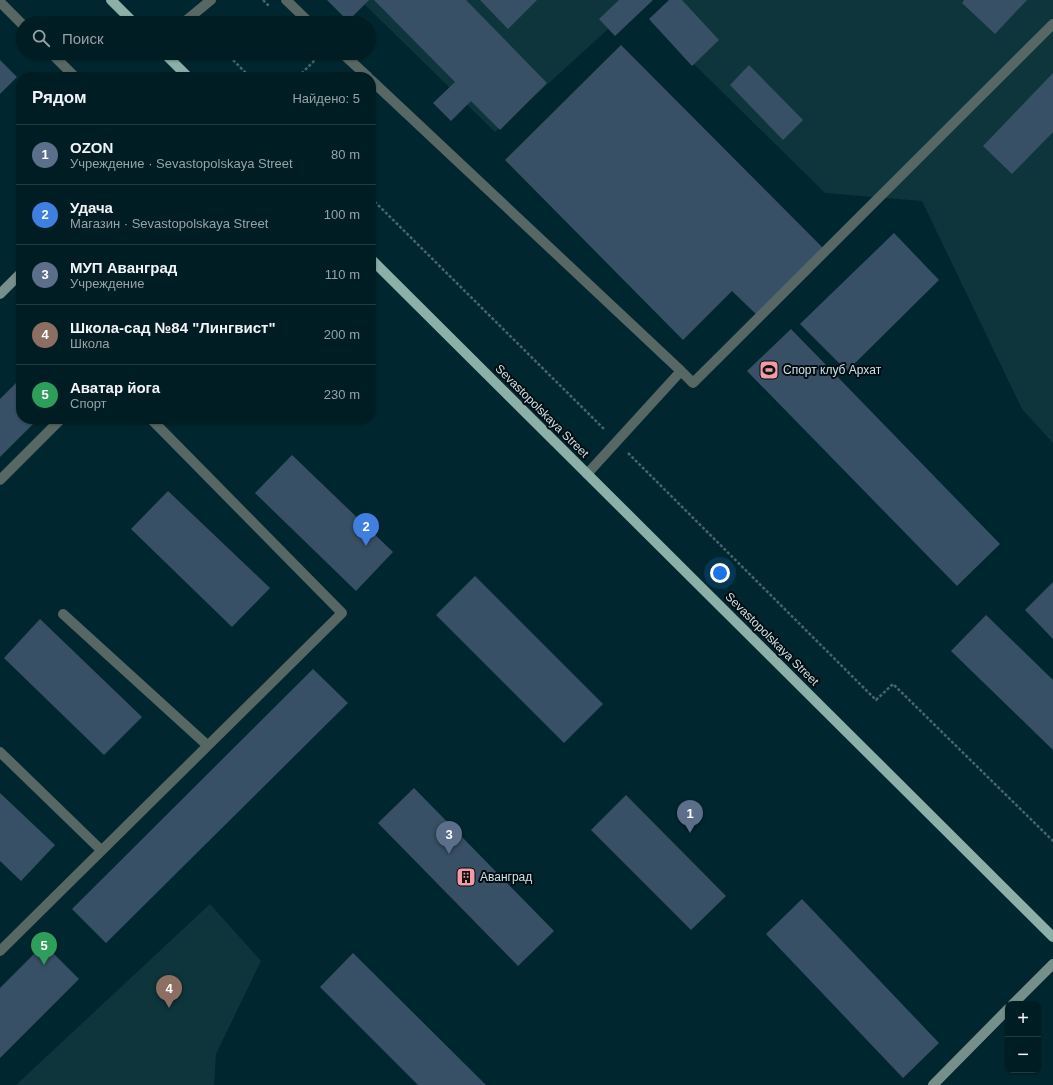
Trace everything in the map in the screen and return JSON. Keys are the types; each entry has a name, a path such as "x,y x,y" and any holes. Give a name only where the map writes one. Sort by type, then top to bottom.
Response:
{"main road":[{"path":"111,0 127,16"},
{"path":"171,60 183,72"},
{"name":"Sevastopolskaya Street","path":"376,264 1053,937"},
{"path":"0,294 16,278"},
{"path":"1016,1001 1053,964"},
{"path":"933,1085 1005,1012"}],"street":[{"path":"192,16 211,0"},
{"path":"286,0 303,16"},
{"path":"0,2 16,18"},
{"path":"376,85 693,383 1053,24"},
{"path":"58,60 70,72"},
{"path":"350,60 363,72"},
{"path":"587,474 681,371"},
{"path":"0,480 56,424"},
{"path":"0,951 342,612 156,424"},
{"path":"62,614 207,745"},
{"path":"0,752 101,850"}],"path":[{"path":"233,60 245,72"},
{"path":"303,72 315,60"},
{"path":"376,203 876,700 893,684 1053,841"}],"shaded area":[{"path":"360,0 640,0 495,132"},
{"path":"673,0 1053,0 1053,443 1022,409 922,201 825,193 651,22"},
{"path":"210,904 261,961 216,1054 214,1085 16,1085"}],"building":[{"path":"327,0 369,0 353,16 343,16"},
{"path":"374,0 466,0 547,83 500,130 471,101 451,121 433,103 455,82"},
{"path":"480,0 537,0 508,29"},
{"path":"619,0 653,0 615,36 599,19"},
{"path":"669,0 682,0 719,40 692,66 649,19"},
{"path":"964,0 1027,0 995,34 962,3"},
{"path":"621,45 824,249 757,315 732,291 683,340 505,160"},
{"path":"0,60 16,76 16,78 0,94"},
{"path":"749,65 803,120 783,140 730,85"},
{"path":"1053,73 1053,132 1012,174 983,146"},
{"path":"894,233 939,280 847,371 800,324"},
{"path":"791,329 1000,544 957,586 747,371"},
{"path":"16,383 16,424 33,424 0,457 0,399"},
{"path":"292,455 393,552 356,591 255,493"},
{"path":"168,491 270,588 232,627 131,529"},
{"path":"475,576 603,704 564,743 436,615"},
{"path":"1053,582 1053,639 1025,610"},
{"path":"986,615 1053,680 1053,750 951,651"},
{"path":"40,619 142,717 104,755 4,658"},
{"path":"313,669 348,703 106,943 72,909"},
{"name":"Аванград","path":"414,788 554,931 518,966 378,823"},
{"path":"0,793 55,845 21,881 0,861"},
{"path":"626,795 726,896 691,930 591,830"},
{"path":"802,899 939,1043 903,1078 766,934"},
{"path":"44,944 79,979 0,1058 0,988"},
{"path":"353,953 486,1085 418,1085 320,987"}],"place":[{"name":"Спорт клуб Архат","path":"769,370"},
{"name":"Удача","path":"366,546"},
{"name":"OZON","path":"690,833"},
{"name":"МУП Аванград","path":"449,854"},
{"name":"Аванград","path":"466,877"},
{"name":"Аватар йога","path":"44,965"},
{"name":"Школа-сад №84 \"Лингвист\"","path":"169,1008"}]}
